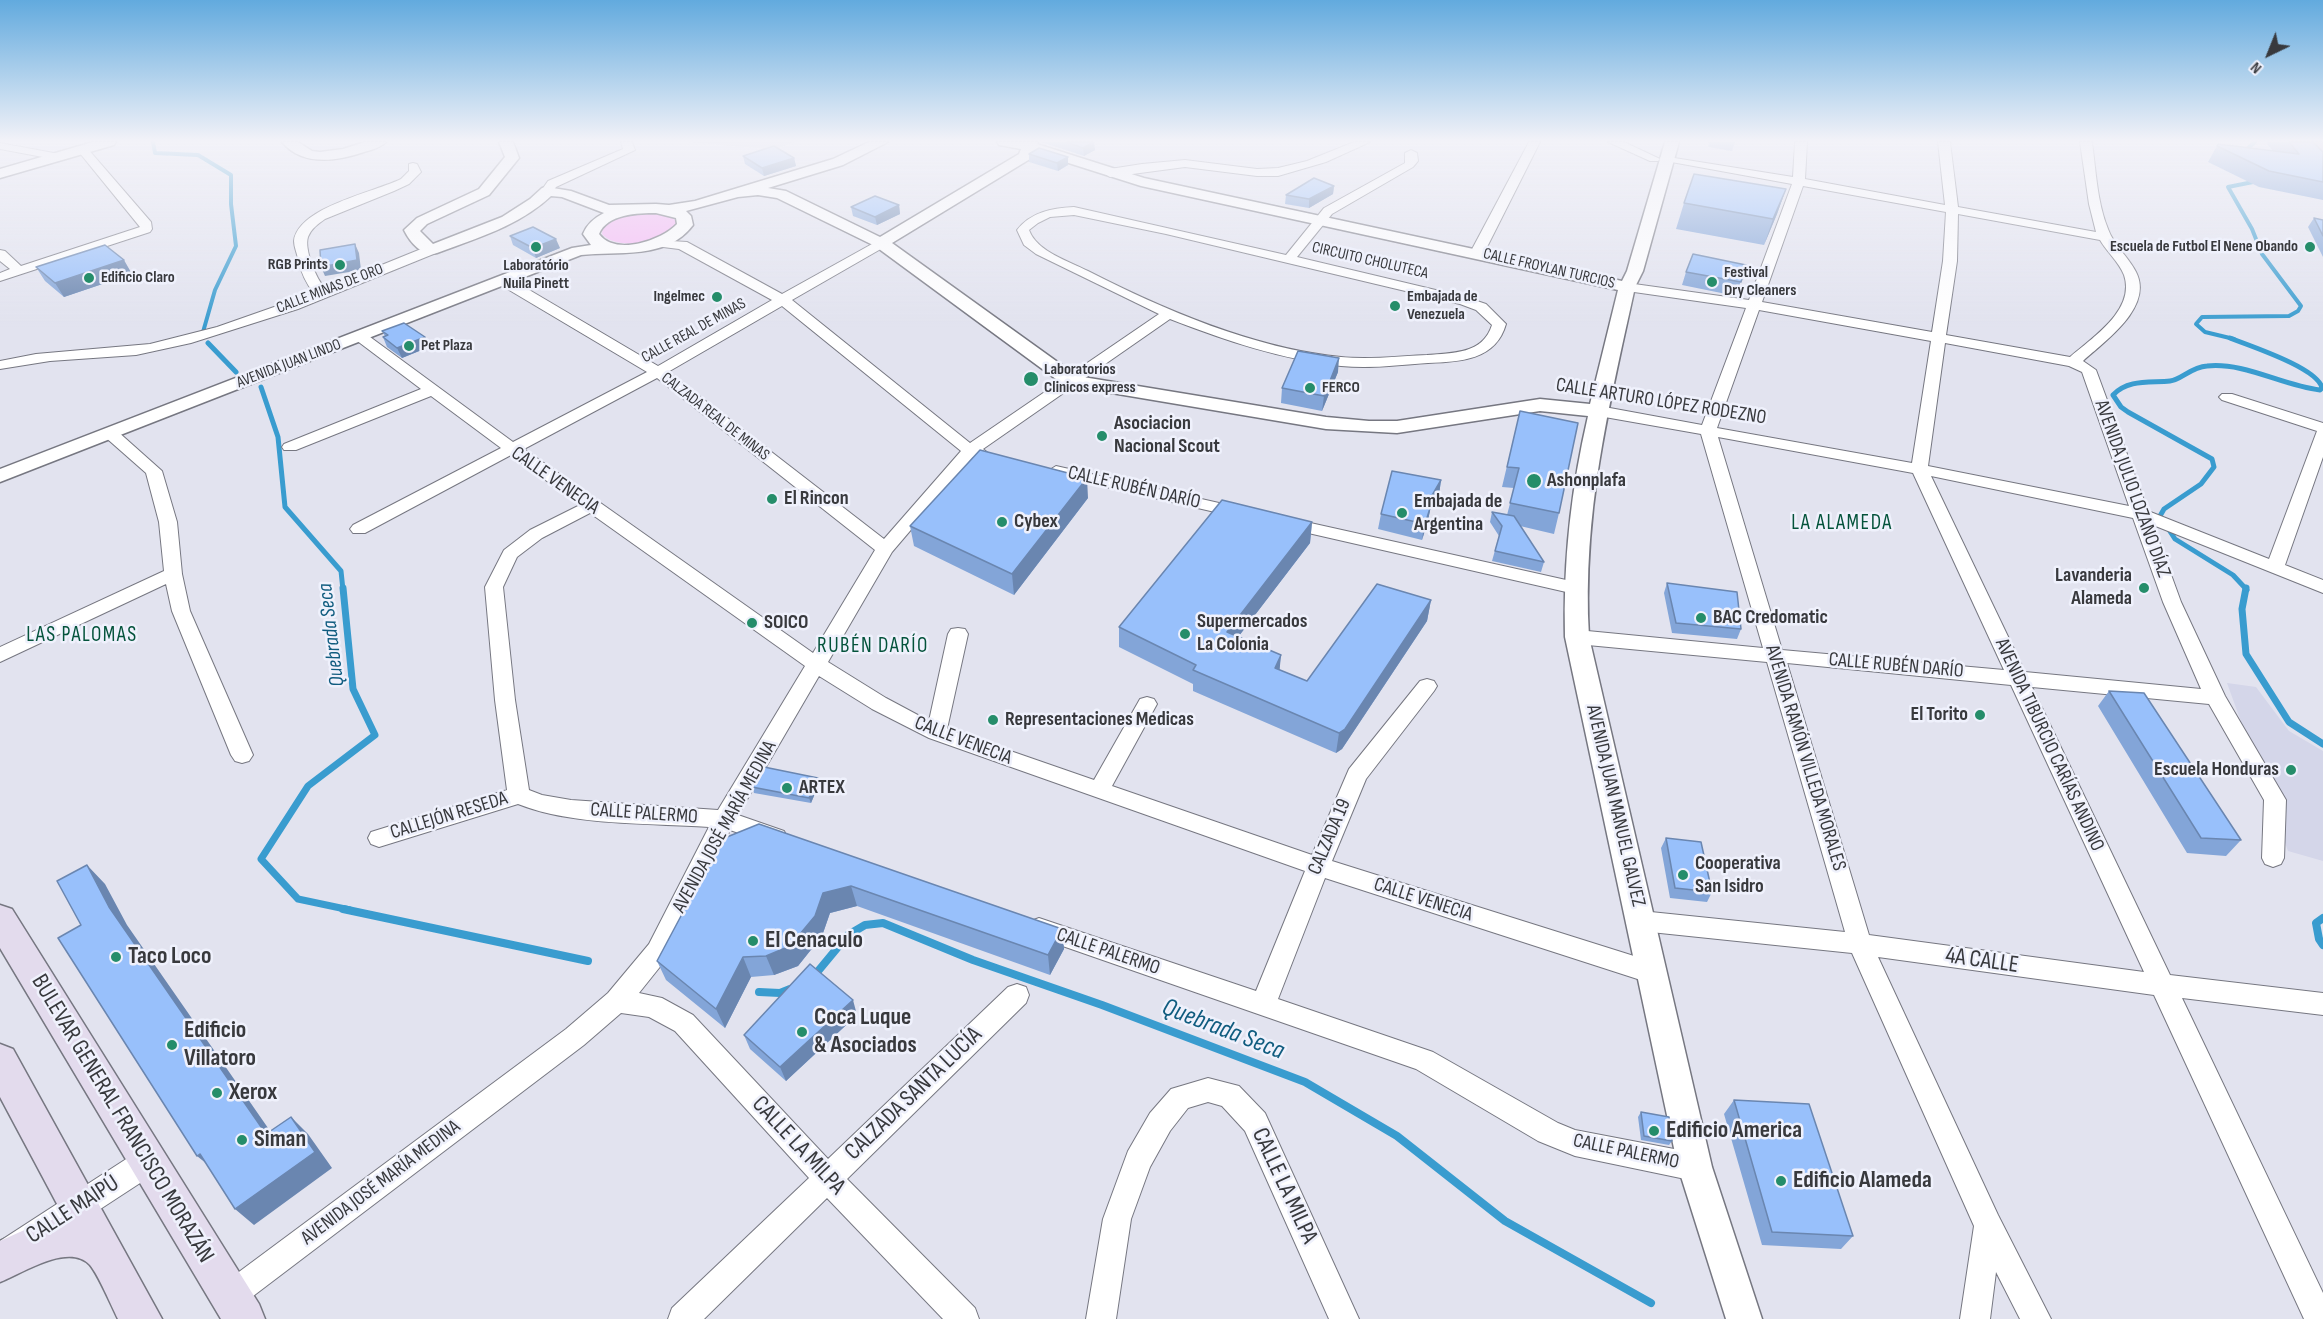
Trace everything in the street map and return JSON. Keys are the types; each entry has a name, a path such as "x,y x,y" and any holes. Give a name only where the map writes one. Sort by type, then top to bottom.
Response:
{"main road":[{"name":"BULEVAR GENERAL FRANCISCO MORAZÁN","path":"0,919 237,1307"},
{"path":"0,1061 141,1319"},
{"path":"0,1260 40,1243 69,1235 104,1250"}],"street":[{"path":"0,277 146,229 147,225 129,204"},
{"path":"322,293 308,277 300,242 306,229 334,209 348,204"},
{"path":"431,250 416,238 412,230 422,221 459,204"},
{"name":"CALLE MINAS DE ORO","path":"0,365 37,358 96,355 150,348 194,337 262,316 322,293 517,215 535,204"},
{"path":"583,204 600,214 647,208 676,213 704,204"},
{"name":"CALLE ARTURO LÓPEZ RODEZNO","path":"800,204 881,243 1071,381 1326,423 1369,427 1397,427 1540,405 1599,411 1919,469 2156,521 2323,587"},
{"name":"CALLE REAL DE MINAS","path":"359,529 658,372 784,301 946,204"},
{"name":"CALLE FROYLAN TURCIOS","path":"1247,204 1627,287 1755,305 2073,362"},
{"path":"1289,259 1328,211 1341,204"},
{"path":"1477,253 1503,204"},
{"name":"AVENIDA JUAN MANUEL GALVEZ","path":"1651,204 1635,271 1627,287 1599,411 1580,517 1575,588 1577,636 1695,1167 1744,1319"},
{"path":"1708,431 1791,204"},
{"path":"1917,204 2104,237"},
{"path":"1919,469 1950,261 1951,204"},
{"path":"2073,362 2117,321 2133,298 2135,287 2130,273 2104,237 2096,204"},
{"name":"CIRCUITO CHOLUTECA","path":"1074,211 1289,259 1465,301 1492,315 1498,324 1498,332 1493,340 1483,348 1469,355 1448,358 1350,362 1286,352 1168,314 1038,249 1024,238 1023,230 1037,217 1074,211"},
{"path":"676,213 685,225 680,239 784,301 970,451 993,457"},
{"path":"600,214 592,230 592,238 609,247"},
{"name":"AVENIDA JUAN LINDO","path":"0,476 504,281 578,251 588,245 592,238"},
{"name":"AVENIDA JUAN LINDO","path":"578,251 609,247 634,248 680,239"},
{"path":"0,254 19,271"},
{"name":"CALZADA REAL DE MINAS","path":"504,281 658,372 885,549"},
{"name":"AVENIDA JOSÉ MARÍA MEDINA","path":"237,1307 617,1001 658,951 724,819 885,549 970,451 1168,314"},
{"name":"CALLE VENECIA","path":"361,337 591,506 818,664 901,717 936,733 1317,866 1653,973"},
{"name":"AVENIDA JULIO LOZANO DÍAZ","path":"2073,362 2083,366 2092,376 2156,521 2172,602 2215,697 2275,800 2272,858"},
{"path":"290,447 432,390"},
{"path":"2227,397 2323,429"},
{"name":"AVENIDA RAMÓN VILLEDA MORALES","path":"1708,431 1860,944 1988,1225 2036,1319"},
{"path":"110,433 154,471 168,522 181,611 242,754"},
{"path":"2274,568 2323,434"},
{"name":"CALLE RUBÉN DARÍO","path":"1039,467 1575,588"},
{"name":"AVENIDA TIBURCIO CARÍAS ANDINO","path":"1919,469 2320,1319"},
{"path":"519,795 510,740 494,587 510,554 536,534 591,506"},
{"path":"0,655 174,574"},
{"path":"936,733 958,634"},
{"name":"CALLE RUBÉN DARÍO","path":"1577,636 2215,697"},
{"name":"CALZADA 19","path":"1263,1005 1317,866 1357,776 1427,686"},
{"path":"1099,790 1147,704"},
{"name":"CALLE PALERMO","path":"519,795 539,803 571,809 724,819 800,845"},
{"name":"CALLEJÓN RESEDA","path":"379,838 519,795"},
{"name":"CALLE PALERMO","path":"1014,919 1424,1060 1548,1132 1575,1143 1695,1167"},
{"name":"4A CALLE","path":"1641,921 1860,944 2162,985 2323,1004"},
{"name":"CALZADA SANTA LUCÍA","path":"682,1319 1017,995"},
{"name":"CALLE LA MILPA","path":"617,1001 652,1006 684,1023 827,1178 964,1319"},
{"name":"CALLE LA MILPA","path":"1101,1319 1117,1219 1138,1161 1160,1122 1180,1098 1208,1090 1230,1095 1255,1122 1344,1319"},
{"name":"CALLE MAIPÚ","path":"0,1260 147,1162"},
{"path":"1975,1319 1988,1225"}],"shaded area":[{"path":"645,211 671,215 677,223 664,236 642,243 619,242 602,234 607,223 612,220"},
{"name":"Escuela Honduras","path":"2227,683 2256,687 2289,731 2323,751 2323,861 2288,851"}],"building":[{"path":"859,204 899,205 875,217 851,207"},
{"path":"1687,204 1780,204 1773,219"},
{"path":"2314,218 2323,220 2323,236"},
{"path":"533,227 556,239 533,248 510,236"},
{"path":"355,244 357,260 321,267 320,250"},
{"path":"105,245 124,260 55,283 36,267"},
{"path":"1693,254 1746,265 1741,282 1686,272"},
{"path":"404,323 425,337 397,348 383,337 388,335 382,331"},
{"path":"1298,351 1339,358 1324,396 1282,388"},
{"name":"Ashonplafa","path":"1520,411 1578,423 1559,513 1510,503 1519,468 1507,467"},
{"name":"Cybex","path":"980,450 1087,478 1012,574 910,526"},
{"path":"1392,471 1441,480 1427,504 1431,505 1425,524 1381,514"},
{"name":"Supermercados La Colonia","path":"1222,500 1312,522 1227,632 1281,655 1275,668 1307,681 1377,584 1431,600 1345,729 1339,733 1193,670 1196,665 1119,627"},
{"path":"1492,512 1514,516 1544,562 1495,551 1502,526"},
{"name":"BAC Credomatic","path":"1667,583 1737,592 1741,629 1676,623"},
{"path":"2109,691 2144,693 2241,840 2201,838"},
{"name":"ARTEX","path":"764,767 818,778 809,798 752,787"},
{"name":"El Cenaculo","path":"759,824 1062,929 1048,955 851,886 823,893 815,916 790,946 766,956 743,957 716,1009 657,961 722,839"},
{"name":"Cooperativa San Isidro","path":"1666,838 1701,842 1712,892 1675,888"},
{"name":"Edificio Villatoro","path":"87,865 109,907 266,1134 291,1117 315,1152 235,1209 200,1154 197,1156 58,938 81,925 57,881"},
{"name":"Coca Luque & Asociados","path":"810,964 853,1000 780,1067 744,1035"},
{"name":"Edificio Alameda","path":"1734,1100 1809,1104 1853,1236 1772,1232"},
{"name":"Edificio America","path":"1641,1112 1669,1117 1672,1141 1644,1136"}],"waterway":[{"name":"Quebrada Seca","path":"203,332 215,290 236,246 231,204"},
{"path":"2230,338 2205,332 2196,324 2202,317 2289,316 2298,311 2301,306 2262,254 2252,229 2237,204"},
{"path":"2230,338 2267,352 2309,373 2318,380 2322,388 2320,390 2306,388 2235,368 2207,366 2170,381 2125,386 2113,395 2121,407 2128,412 2212,459 2214,467 2201,484 2164,509 2160,516 2175,539 2233,575 2246,589"},
{"path":"208,343 236,372"},
{"name":"Quebrada Seca","path":"261,387 278,437 285,507 341,571 343,590"},
{"name":"Quebrada Seca","path":"343,588 353,689 375,735 308,786 261,859 298,899 350,910"},
{"path":"2246,589 2242,609 2246,654 2289,722 2323,744"},
{"name":"Quebrada Seca","path":"343,909 588,961"},
{"path":"2323,918 2316,923 2319,939 2323,945"},
{"name":"Quebrada Seca","path":"814,976 848,935 865,925 883,923 973,960 1102,1005 1305,1082 1397,1136 1505,1221 1651,1303"},
{"name":"Quebrada Seca","path":"759,992 780,993 790,989"}],"place":[{"name":"Laboratório Nuila Pinett","path":"536,247"},
{"name":"Escuela de Futbol El Nene Obando","path":"2310,247"},
{"name":"RGB Prints","path":"340,265"},
{"name":"Edificio Claro","path":"89,278"},
{"name":"Festival Dry Cleaners","path":"1712,282"},
{"name":"Ingelmec","path":"717,297"},
{"name":"Embajada de Venezuela","path":"1395,306"},
{"name":"Pet Plaza","path":"409,346"},
{"name":"Laboratorios Clinicos express","path":"1031,379"},
{"name":"FERCO","path":"1310,388"},
{"name":"Asociacion Nacional Scout","path":"1102,436"},
{"name":"Ashonplafa","path":"1534,481"},
{"name":"El Rincon","path":"772,499"},
{"name":"Embajada de Argentina","path":"1402,513"},
{"name":"Cybex","path":"1002,522"},
{"name":"Lavanderia Alameda","path":"2144,588"},
{"name":"BAC Credomatic","path":"1701,618"},
{"name":"SOICO","path":"752,623"},
{"name":"Supermercados La Colonia","path":"1185,634"},
{"name":"El Torito","path":"1980,715"},
{"name":"Representaciones Medicas","path":"993,720"},
{"name":"Escuela Honduras","path":"2291,770"},
{"name":"ARTEX","path":"787,788"},
{"name":"Cooperativa San Isidro","path":"1683,875"},
{"name":"El Cenaculo","path":"753,941"},
{"name":"Taco Loco","path":"116,957"},
{"name":"Coca Luque & Asociados","path":"802,1032"},
{"name":"Edificio Villatoro","path":"172,1045"},
{"name":"Xerox","path":"217,1093"},
{"name":"Edificio America","path":"1654,1131"},
{"name":"Siman","path":"242,1140"},
{"name":"Edificio Alameda","path":"1781,1181"}],"district":[{"name":"LA ALAMEDA","path":"1842,524"},
{"name":"LAS PALOMAS","path":"82,636"},
{"name":"RUBÉN DARÍO","path":"873,647"}]}
